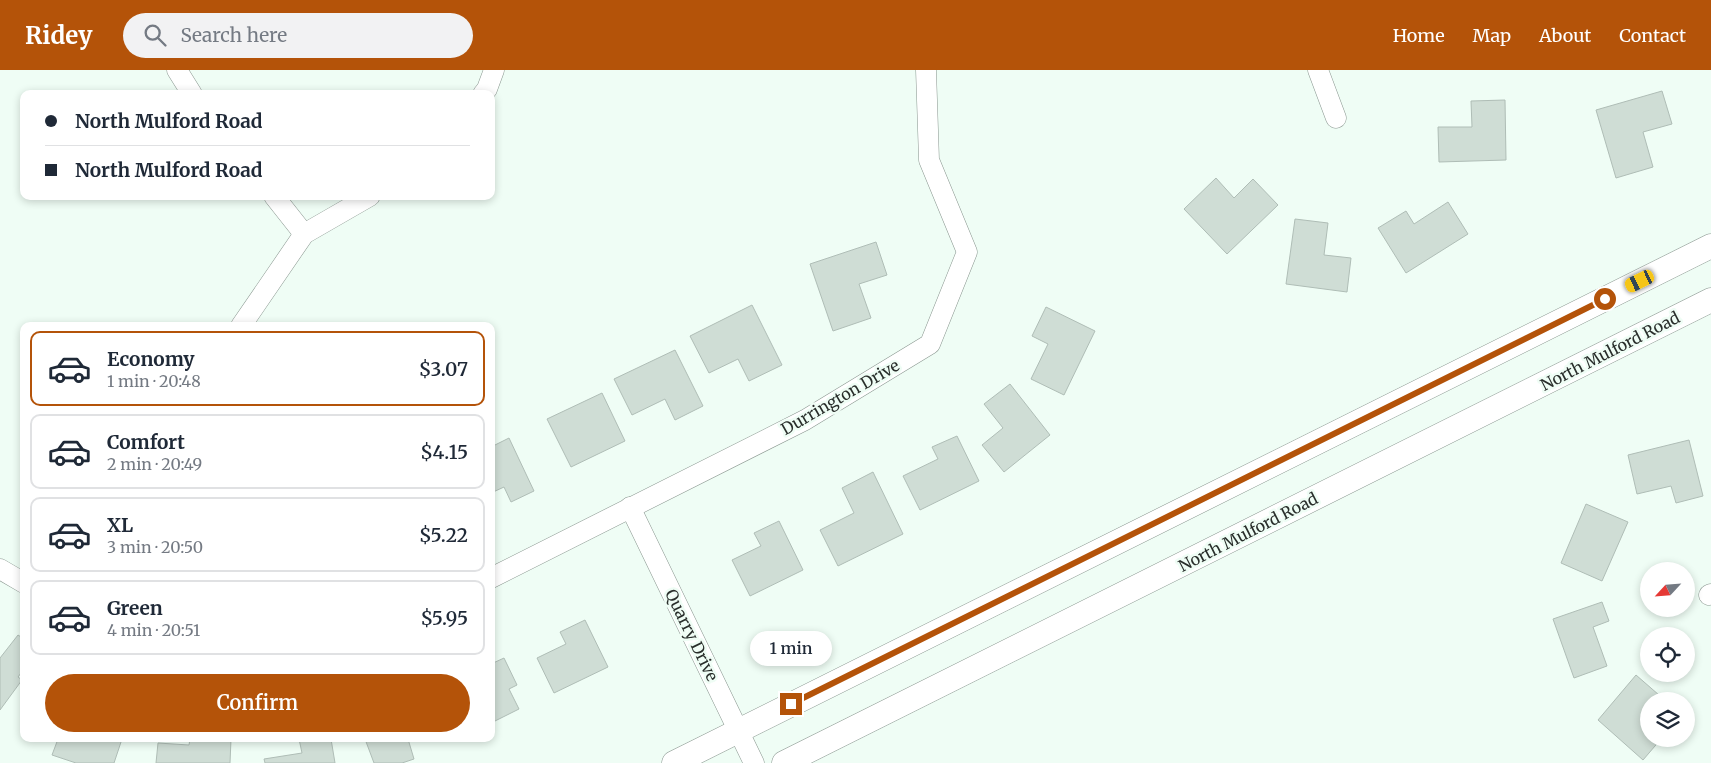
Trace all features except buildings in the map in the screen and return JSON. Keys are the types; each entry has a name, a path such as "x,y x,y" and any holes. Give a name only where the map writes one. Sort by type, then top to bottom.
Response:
{"street":[{"path":"176,70 189,90"},
{"path":"486,90 494,70"},
{"name":"Durrington Drive","path":"495,576 805,420 930,344 967,252 929,160 926,70"},
{"path":"1318,70 1336,118"},
{"path":"277,200 304,234"},
{"path":"244,322 304,234 363,200"},
{"path":"674,763 1711,246"},
{"name":"North Mulford Road","path":"784,763 1711,300"},
{"name":"Quarry Drive","path":"630,507 754,763"},
{"path":"0,569 20,580"}],"route":[{"path":"791,704 1605,299"}]}
